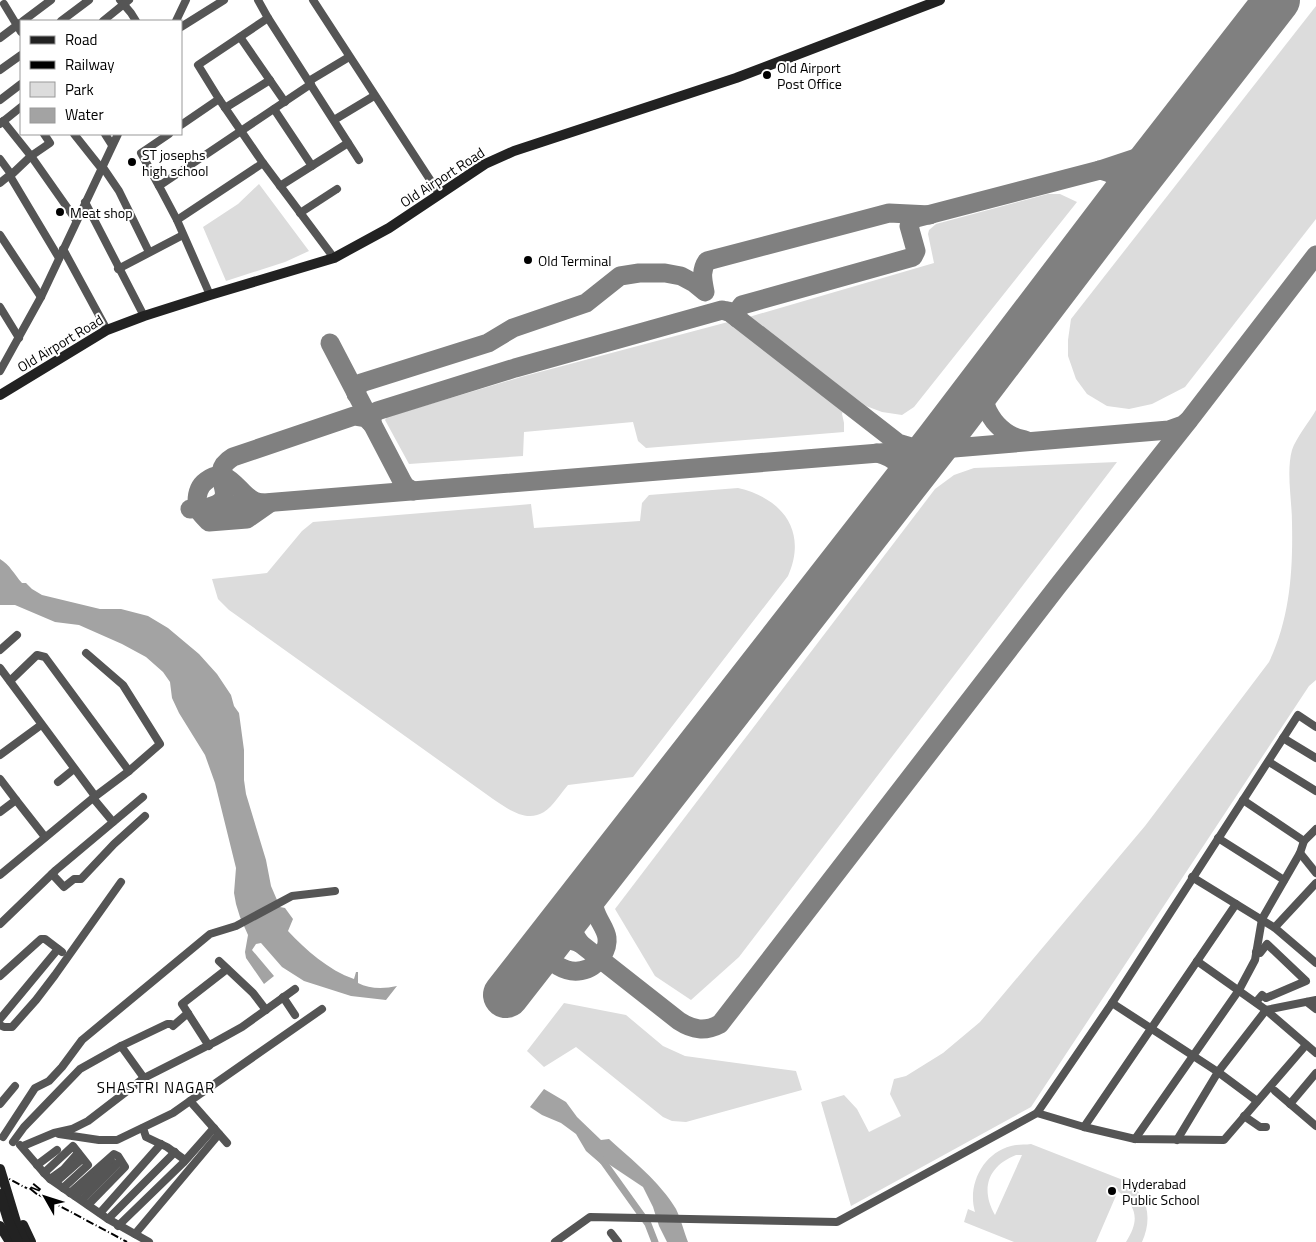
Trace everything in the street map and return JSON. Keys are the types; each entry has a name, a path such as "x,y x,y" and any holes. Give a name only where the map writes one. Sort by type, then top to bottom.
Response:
{"main road":[{"name":"Old Airport Road","path":"0,395 106,330 210,295 334,258 389,228 485,164 514,151 736,78 940,0"},
{"path":"0,1169 16,1222 25,1242"},
{"path":"0,1194 3,1212 18,1242"},
{"path":"0,1200 7,1200 20,1218 31,1242"},
{"path":"0,1226 8,1240 23,1226"}],"street":[{"path":"26,20 51,0"},
{"path":"62,20 89,0"},
{"path":"176,20 186,0"},
{"path":"182,26 224,0"},
{"path":"258,0 359,160"},
{"path":"312,0 440,195"},
{"path":"104,20 124,1 135,20"},
{"path":"0,38 20,25 4,3"},
{"path":"268,18 198,65 241,132 334,258"},
{"path":"240,37 285,102"},
{"path":"0,70 20,56"},
{"path":"159,186 349,57"},
{"path":"225,108 270,80"},
{"path":"0,100 20,85"},
{"path":"334,120 374,96"},
{"path":"182,124 219,99"},
{"path":"20,108 1,123 31,156 76,220"},
{"path":"274,109 312,166"},
{"path":"0,183 31,156 50,143 45,135"},
{"path":"75,135 119,191 149,252"},
{"path":"106,135 112,145"},
{"path":"0,371 40,297 117,135"},
{"path":"168,135 141,153 177,220 210,295"},
{"path":"280,186 348,143"},
{"path":"0,158 59,258"},
{"path":"177,220 263,163"},
{"path":"300,213 337,189"},
{"path":"85,202 144,316"},
{"path":"0,235 40,297"},
{"path":"118,269 183,235"},
{"path":"63,249 106,330"},
{"path":"0,307 19,338"},
{"path":"0,650 17,635"},
{"path":"0,875 160,744 123,685 86,653"},
{"path":"10,681 37,655 45,657 129,771"},
{"path":"0,668 113,822"},
{"path":"556,1242 590,1218 837,1222 1037,1113 1112,1003 1298,715 1316,726"},
{"path":"2,750 41,725"},
{"path":"1283,738 1316,758"},
{"path":"1269,762 1316,791"},
{"path":"58,782 74,769"},
{"path":"0,779 45,837"},
{"path":"0,924 52,874 143,797"},
{"path":"0,812 16,800"},
{"path":"1243,800 1304,841"},
{"path":"52,874 64,887 74,879 81,879 114,844 145,816"},
{"path":"1134,1138 1239,990 1255,960 1262,919 1300,853 1304,841 1316,829"},
{"path":"1218,838 1284,880"},
{"path":"1300,853 1316,873"},
{"path":"1192,877 1275,928 1316,963"},
{"path":"0,1025 8,1028 14,1025 36,1000 121,882"},
{"path":"1277,925 1316,883"},
{"path":"149,1242 108,1220 53,1181 37,1165 23,1146 2,1138 35,1088 49,1081 62,1068 82,1040 210,934 236,926 292,896 335,891"},
{"path":"1084,1127 1236,904"},
{"path":"0,976 41,939 45,939 68,956"},
{"path":"1256,952 1260,953 1267,944 1306,981 1266,998 1262,995 1256,1002"},
{"path":"0,1019 58,949"},
{"path":"220,960 253,993 266,1010"},
{"path":"1197,961 1256,1002 1316,1053"},
{"path":"209,1046 182,1004 227,969"},
{"path":"23,1146 54,1133 72,1129 88,1121 144,1078 209,1046 242,1027 295,989"},
{"path":"283,997 296,1015"},
{"path":"1177,1140 1218,1072 1266,1010 1316,1000"},
{"path":"1307,1002 1316,1009"},
{"path":"1112,1003 1218,1072 1257,1101"},
{"path":"54,1133 99,1140 117,1140 173,1113 322,1010"},
{"path":"13,1142 24,1127 80,1070 121,1046 167,1024 174,1026 188,1013"},
{"path":"1037,1113 1084,1127 1134,1138 1224,1140 1306,1045"},
{"path":"121,1046 144,1078"},
{"path":"1290,1104 1316,1073"},
{"path":"0,1104 15,1086"},
{"path":"1275,1091 1316,1126"},
{"path":"190,1101 227,1143"},
{"path":"1244,1116 1260,1126 1266,1127"},
{"path":"143,1128 146,1137 161,1144 185,1160"},
{"path":"118,1226 217,1131"},
{"path":"135,1234 217,1131"},
{"path":"100,1213 161,1144"},
{"path":"44,1173 73,1146 88,1165 76,1196"},
{"path":"37,1165 57,1150"},
{"path":"108,1220 174,1152"},
{"path":"114,1154 119,1159 76,1196 114,1154"},
{"path":"53,1181 80,1156"}],"green space":[{"path":"1316,6 1316,219 1185,387 1152,404 1129,409 1107,406 1087,394 1076,379 1068,356 1071,319"},
{"path":"259,184 309,251 285,262 226,281 203,227 238,204"},
{"path":"1048,194 1060,194 1077,202 914,407 902,415 882,412 866,406 749,317 934,263 928,234 929,230 936,224"},
{"path":"728,322 843,411 844,432 646,448 638,441 633,422 524,432 523,456 409,464 385,420 387,417 521,377"},
{"path":"1316,410 1316,680 1309,686 1031,1107 851,1206 821,1102 844,1095 857,1109 869,1132 901,1116 890,1094 894,1079 906,1076 943,1053 980,1022 1145,826 1269,662 1282,628 1291,576 1292,514 1289,477 1290,459 1296,440"},
{"path":"1117,462 739,957 691,1000 655,976 615,909 935,489 954,475 974,468"},
{"path":"738,488 767,500 778,508 787,519 793,531 795,545 788,576 633,777 568,785 551,806 537,815 531,816 517,813 499,803 229,610 218,599 212,579 267,573 302,531 313,522 531,504 534,528 640,521 642,503 649,495"},
{"path":"564,1003 626,1015 663,1046 685,1056 796,1071 802,1090 686,1122 672,1121 663,1117 576,1047 544,1067 527,1051"},
{"path":"1031,1144 1123,1180 1138,1191 1146,1206 1147,1215 1147,1224 1142,1242 1126,1242 1135,1220 1133,1208 1118,1191 1096,1242 1014,1242 964,1222 968,1209 975,1212 973,1191 975,1181 985,1163 992,1155 1013,1145","holes":["1016,1155 1022,1155 995,1215 988,1196 989,1179 999,1165"]}],"water":[{"path":"0,559 22,583 26,583 42,595 100,609 121,609 148,616 168,628 199,654 217,674 231,695 234,706 239,713 244,750 246,794 266,860 271,886 280,907 285,908 293,919 288,931 326,965 354,979 356,972 358,972 358,983 377,988 397,986 386,1000 351,996 304,981 282,967 261,943 256,944 252,950 274,976 264,984 246,958 245,952 248,935 236,904 234,893 236,868 215,783 205,755 172,698 170,682 163,672 146,657 122,644 79,625 55,622 15,605 0,605"},
{"path":"544,1089 566,1102 577,1117 601,1140 609,1139 654,1181 676,1209 688,1242 667,1242 643,1187 607,1163 601,1164 586,1151 576,1134 561,1123 542,1115 530,1107"}],"waterway":[{"path":"600,1157 648,1224 655,1242"}],"taxiway":[{"path":"737,318 736,313 742,305 913,257 916,251 909,226 916,218 1100,170 1148,154 1160,147 1171,136"},
{"path":"1100,170 1114,175 1125,186 1123,198"},
{"path":"356,394 356,390 361,383 488,343 513,328 586,303 620,276 639,273 665,273 681,276 705,292 703,272 707,261 889,213 930,215"},
{"path":"543,946 552,941 562,939 581,944 684,1024 699,1029 715,1027 720,1024 1316,255"},
{"path":"372,424 372,416 377,411 515,368 722,310 729,312"},
{"path":"728,311 898,443 915,448"},
{"path":"330,343 402,481 405,486 413,491"},
{"path":"988,376 984,386 984,396 986,407 991,416 1005,432 1025,440"},
{"path":"209,507 217,504 224,496 221,472 227,461 233,457 354,416 366,418 372,424"},
{"path":"926,456 930,452 942,449 1169,430 1188,421"},
{"path":"190,509 904,451 924,448 939,440"},
{"path":"877,453 896,462 900,471 898,492"},
{"path":"262,503 252,500 226,477 220,476 213,477 204,483 199,490 197,499 199,511 209,522 247,519 270,503"},
{"path":"598,877 563,906 547,923 542,936 544,948 549,958 558,966 569,970 581,971 592,966 606,949 607,937 597,916 593,900 600,873"},
{"path":"575,906 572,926 581,944"}],"runway":[{"path":"506,995 939,440 1123,198 1277,0"}],"railway":[{"path":"0,1174 127,1242"}],"place":[{"name":"Old Airport Post Office","path":"767,75"},
{"name":"ST josephs high school","path":"132,162"},
{"name":"Meat shop","path":"60,212"},
{"name":"Old Terminal","path":"528,260"},
{"name":"Hyderabad Public School","path":"1112,1191"}],"district":[{"name":"SHASTRI NAGAR","path":"156,1087"}]}
